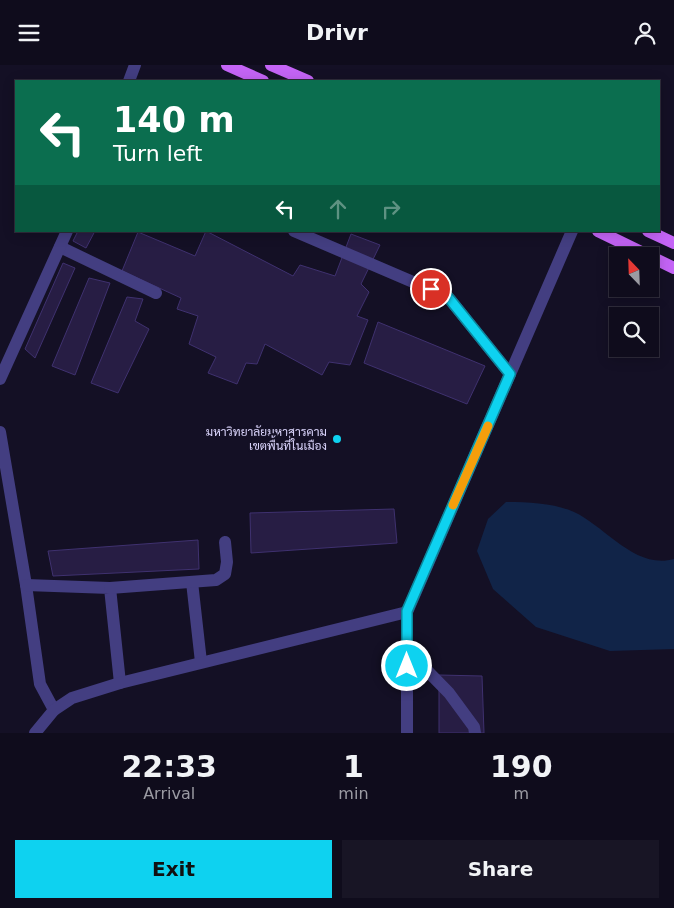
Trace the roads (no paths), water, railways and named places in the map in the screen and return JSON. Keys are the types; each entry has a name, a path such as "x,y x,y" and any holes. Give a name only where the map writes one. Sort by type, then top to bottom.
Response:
{"main road":[{"path":"227,65 261,80"},
{"path":"271,65 306,80"},
{"path":"600,232 674,267"},
{"path":"650,232 674,243"}],"street":[{"path":"129,80 135,65"},
{"path":"0,379 66,232"},
{"path":"296,232 448,297 510,374"},
{"path":"407,733 407,611 572,232"},
{"path":"60,247 156,293"},
{"path":"0,432 26,585 40,684 54,710"},
{"path":"26,585 110,588 216,580 225,574 228,562 225,542"},
{"path":"192,582 201,663"},
{"path":"110,588 120,683"},
{"path":"35,733 54,710 72,697 120,683 407,611"},
{"path":"407,650 449,693 474,727 475,733"}],"water":[{"path":"506,502 523,502 566,509 586,518 633,553 660,561 674,559 674,649 610,651 536,627 493,589 477,551 488,519"}],"place":[{"name":"มหาวิทยาลัยมหาสารคาม เขตพื้นที่ในเมือง","path":"337,439"}]}
